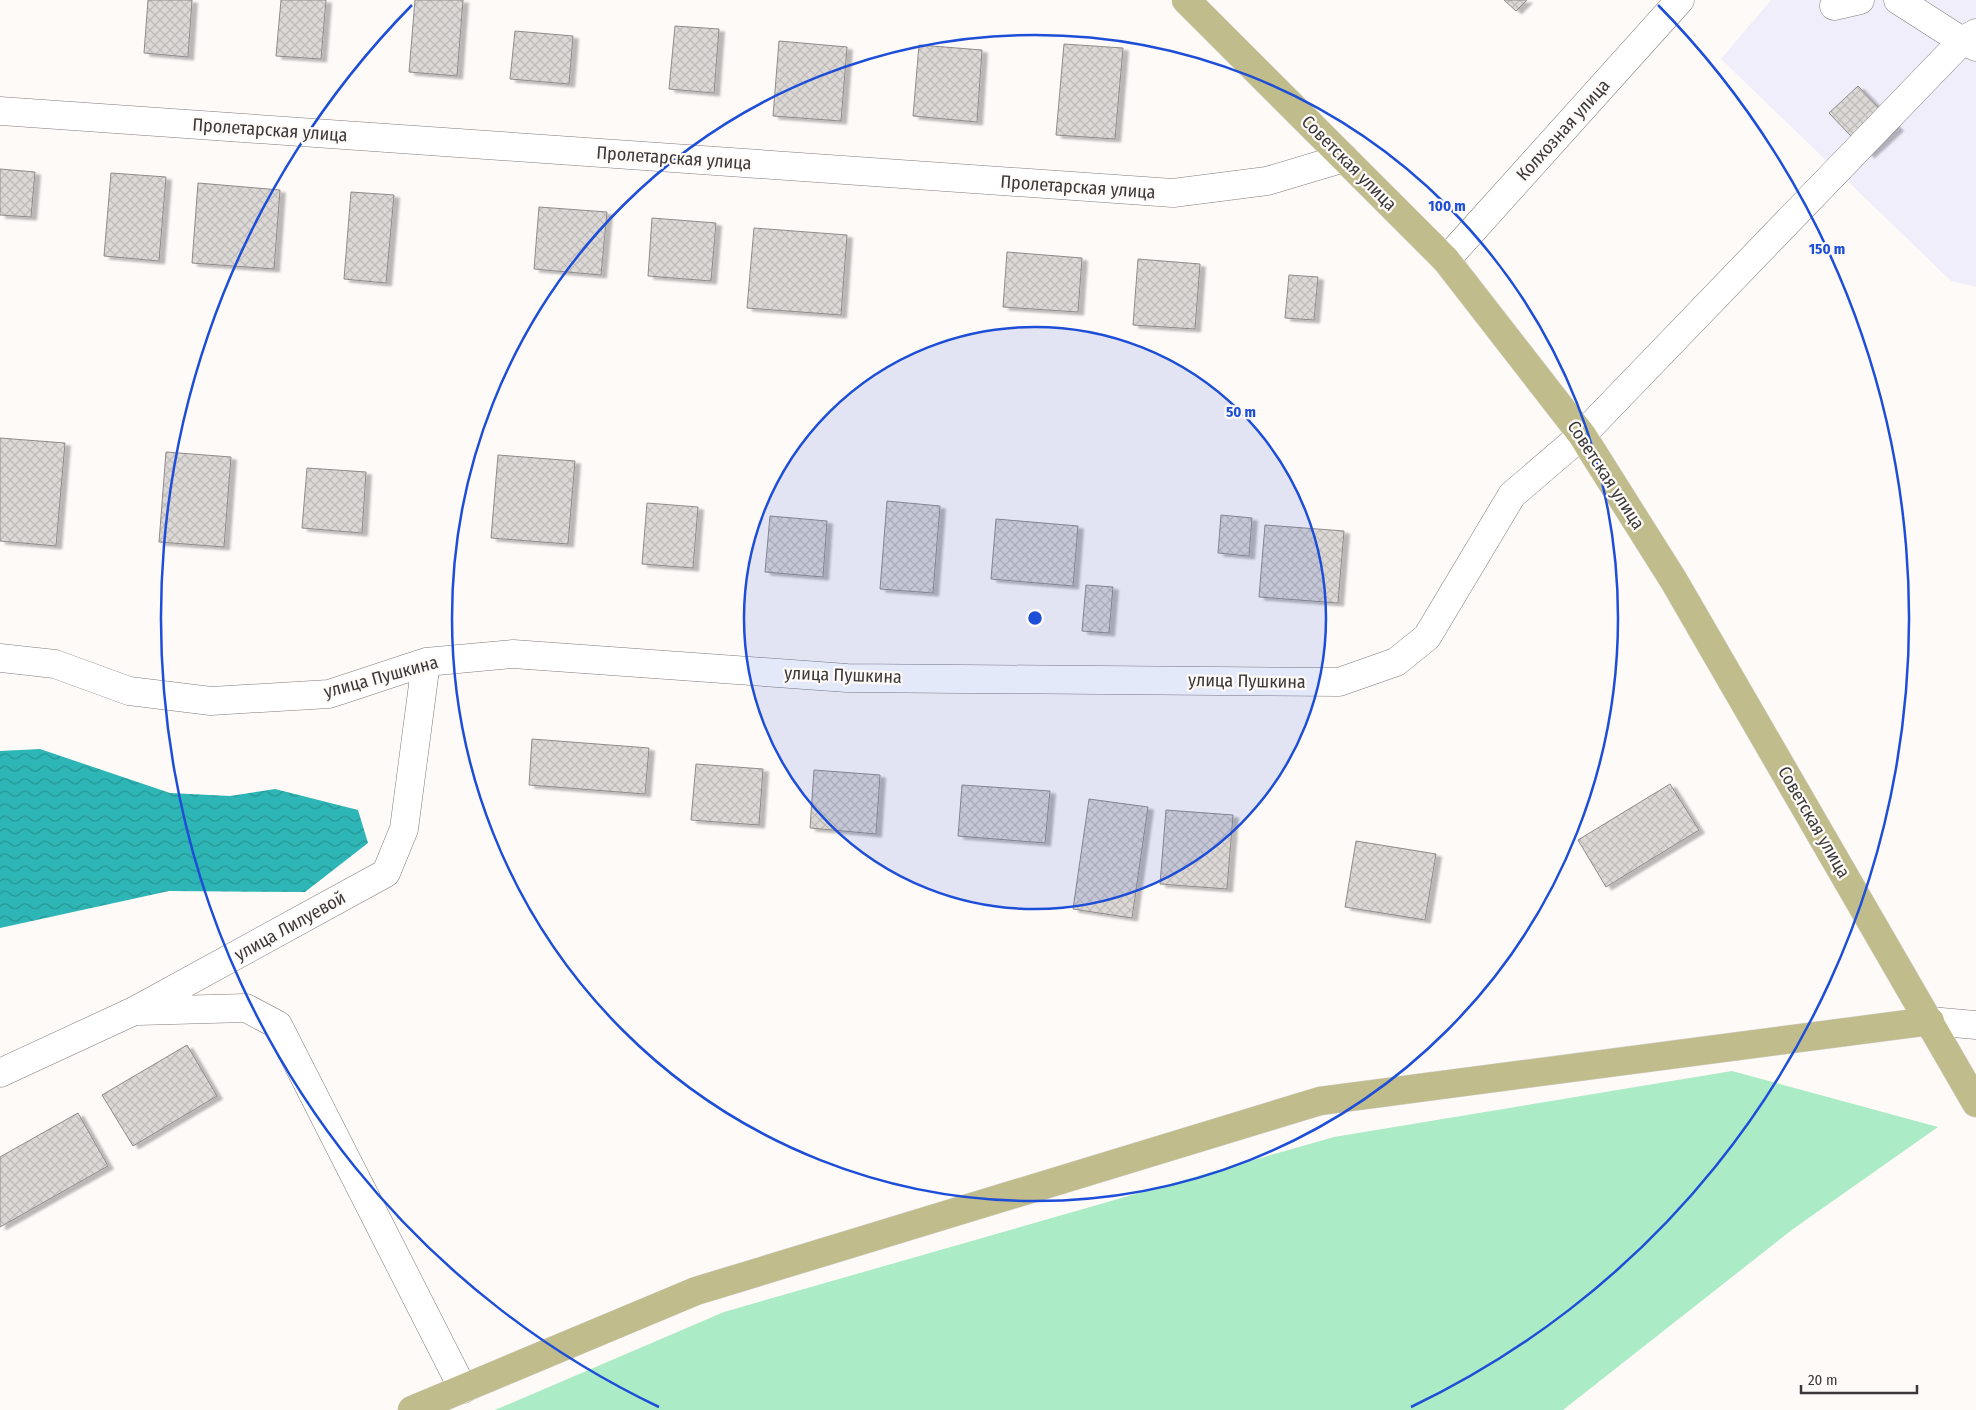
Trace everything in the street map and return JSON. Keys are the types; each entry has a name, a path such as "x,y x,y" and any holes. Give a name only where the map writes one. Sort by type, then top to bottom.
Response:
{"main road":[{"name":"Советская улица","path":"1186,0 1446,260 1582,435 1674,581 1976,1103"},
{"path":"412,1410 696,1291 1320,1101 1930,1021"}],"street":[{"name":"Колхозная улица","path":"1446,260 1680,0"},
{"path":"1834,6 1860,0"},
{"path":"1898,0 1971,40"},
{"name":"улица Пушкина","path":"0,658 55,664 129,692 211,701 329,694 426,662 513,654 847,678 1339,682 1396,662 1427,637 1512,495 1582,435 1971,40"},
{"name":"Пролетарская улица","path":"0,111 1173,193 1267,181 1344,158"},
{"name":"улица Лилуевой","path":"0,1073 134,1011 386,873 404,829 426,662"},
{"path":"134,1011 246,1008 278,1025 463,1389"},
{"path":"1930,1021 1976,1025"}],"shaded area":[{"path":"1771,0 1976,0 1976,287 1951,281 1721,59"}],"green space":[{"path":"1732,1071 1938,1127 1793,1229 1563,1410 495,1410 724,1312 1334,1137"}],"water":[{"path":"40,749 170,793 230,796 275,789 358,810 368,843 305,892 169,891 0,928 0,751"}],"building":[{"path":"148,0 192,0 188,57 144,53"},
{"path":"281,0 326,0 321,59 276,56"},
{"path":"415,0 463,0 457,76 409,72"},
{"path":"1504,0 1527,0 1516,11"},
{"path":"675,26 719,29 714,93 669,89"},
{"path":"515,31 573,36 569,84 510,79"},
{"path":"779,41 847,47 841,121 773,116"},
{"path":"1064,44 1123,48 1115,139 1056,135"},
{"path":"919,45 982,50 977,122 913,116"},
{"path":"1858,86 1898,128 1869,155 1829,113"},
{"path":"0,169 35,172 31,217 0,215"},
{"path":"111,173 166,177 159,261 104,256"},
{"path":"198,183 280,190 274,269 192,263"},
{"path":"351,192 394,195 386,283 344,279"},
{"path":"539,207 607,212 601,275 534,269"},
{"path":"652,218 716,223 711,281 648,276"},
{"path":"754,228 847,235 841,315 747,308"},
{"path":"1007,252 1082,258 1078,312 1003,307"},
{"path":"1138,259 1200,264 1195,329 1133,325"},
{"path":"1289,275 1318,277 1314,320 1285,318"},
{"path":"0,438 65,443 56,546 0,541"},
{"path":"166,452 231,457 224,547 159,542"},
{"path":"498,455 575,461 568,544 491,538"},
{"path":"307,468 366,472 362,533 302,528"},
{"path":"887,501 940,506 933,593 880,589"},
{"path":"647,503 698,507 693,568 642,564"},
{"path":"1221,515 1252,518 1249,556 1218,553"},
{"path":"770,516 827,521 823,577 765,572"},
{"path":"996,519 1078,526 1073,586 991,579"},
{"path":"1265,525 1344,531 1338,603 1259,597"},
{"path":"1086,585 1113,587 1109,633 1082,631"},
{"path":"532,739 649,748 645,794 529,785"},
{"path":"696,764 763,769 759,825 691,820"},
{"path":"814,770 880,775 876,834 810,828"},
{"path":"1670,784 1699,830 1606,887 1578,840"},
{"path":"962,785 1050,791 1045,843 958,836"},
{"path":"1089,799 1148,807 1132,918 1073,909"},
{"path":"1166,810 1233,815 1227,889 1160,884"},
{"path":"1356,841 1436,854 1425,920 1345,907"},
{"path":"187,1045 217,1096 133,1146 102,1095"},
{"path":"78,1113 108,1166 0,1227 0,1157"}]}
